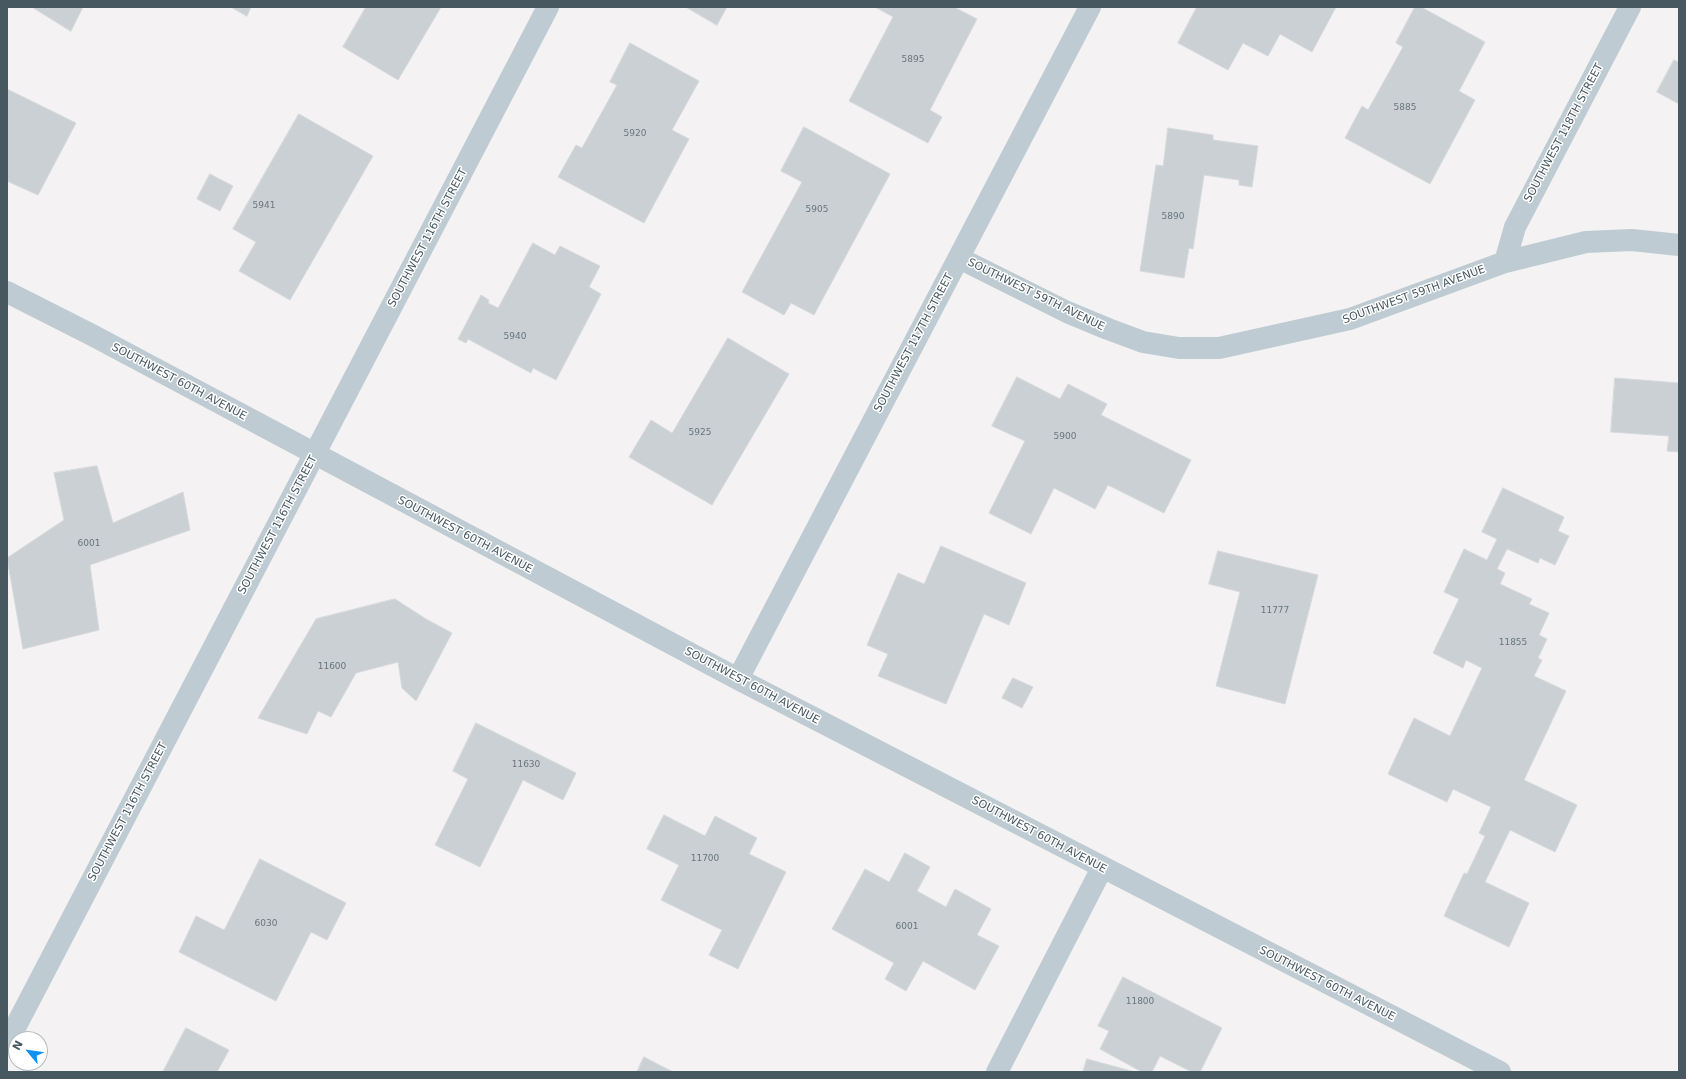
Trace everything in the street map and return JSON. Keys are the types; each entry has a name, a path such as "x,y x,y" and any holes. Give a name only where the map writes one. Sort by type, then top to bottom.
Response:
{"street":[{"name":"SOUTHWEST 116TH STREET","path":"7,1043 548,7"},
{"name":"SOUTHWEST 117TH STREET","path":"738,679 1090,7"},
{"name":"SOUTHWEST 118TH STREET","path":"1505,262 1515,227 1630,7"},
{"name":"SOUTHWEST 59TH AVENUE","path":"959,258 1067,312 1136,339 1179,348 1219,348 1350,319 1505,262 1586,242 1632,240 1679,245"},
{"name":"SOUTHWEST 60TH AVENUE","path":"7,292 92,335 314,455 738,679 1500,1072"},
{"path":"997,1072 1102,868"}],"building":[{"path":"32,7 83,7 71,31"},
{"path":"231,7 251,7 247,16"},
{"path":"366,7 441,7 398,80 343,47"},
{"path":"686,7 727,7 717,25"},
{"path":"875,7 954,7 977,19 930,110 942,117 928,143 849,101 893,17"},
{"path":"1197,7 1336,7 1312,52 1280,34 1268,56 1243,43 1228,70 1178,43"},
{"path":"1415,7 1421,7 1485,42 1459,91 1475,100 1430,184 1345,138 1362,106 1368,110 1403,47 1396,43"},
{"path":"630,43 699,81 672,130 689,139 644,223 558,177 576,145 582,148 617,85 610,82"},
{"path":"1674,60 1679,62 1679,104 1657,92"},
{"path":"7,89 76,123 38,195 7,181"},
{"path":"299,114 373,156 290,300 239,271 256,242 233,229"},
{"path":"804,127 890,174 814,315 791,303 784,315 742,292 802,182 781,171"},
{"path":"1168,128 1213,135 1213,140 1258,146 1252,187 1239,185 1239,180 1204,175 1193,249 1189,248 1184,278 1140,271 1156,165 1163,166"},
{"path":"210,174 233,186 220,211 197,199"},
{"path":"533,243 555,255 560,246 600,266 589,287 601,294 556,380 533,368 531,373 468,339 466,343 458,339 481,295 489,300 488,303 498,308"},
{"path":"728,338 789,374 712,505 629,457 651,420 672,433"},
{"path":"1017,377 1060,399 1068,384 1107,404 1101,415 1191,460 1164,513 1108,485 1095,509 1054,488 1031,534 989,513 1025,441 992,426"},
{"path":"1615,378 1679,383 1679,452 1667,451 1669,436 1611,432"},
{"path":"97,466 113,523 183,492 190,530 90,565 99,630 23,649 7,558 64,520 54,473"},
{"path":"1503,488 1564,517 1558,531 1569,536 1555,565 1540,558 1538,563 1507,549 1497,569 1505,573 1500,584 1532,599 1529,604 1549,613 1539,635 1547,639 1538,658 1542,660 1534,676 1566,691 1524,780 1577,805 1555,852 1510,830 1485,882 1529,903 1509,947 1444,916 1464,873 1467,874 1485,836 1479,833 1491,807 1453,789 1447,802 1388,774 1414,718 1450,736 1482,668 1466,660 1463,668 1433,653 1459,599 1444,592 1464,549 1487,560 1497,539 1482,532"},
{"path":"941,546 1026,583 1009,625 984,614 946,704 878,676 888,654 867,645 898,573 924,584"},
{"path":"1218,551 1318,575 1285,704 1216,686 1240,592 1209,584"},
{"path":"395,599 426,619 452,633 416,701 402,688 398,662 356,673 331,717 318,711 307,734 258,718 316,619"},
{"path":"1013,678 1033,687 1022,708 1002,698"},
{"path":"476,723 576,773 563,800 523,780 480,867 435,845 468,779 453,771"},
{"path":"664,815 705,836 715,816 757,838 749,854 786,872 738,969 709,955 722,930 661,900 679,865 647,849"},
{"path":"905,853 930,867 917,891 946,907 955,889 991,909 977,935 999,946 975,990 923,961 906,991 885,979 894,963 832,929 865,869 889,882"},
{"path":"260,859 346,903 327,940 311,932 276,1001 179,952 196,916 224,930"},
{"path":"1123,977 1222,1028 1200,1072 1192,1072 1160,1056 1152,1072 1142,1072 1100,1049 1109,1031 1098,1026"},
{"path":"186,1028 229,1050 217,1072 163,1072"},
{"path":"644,1057 673,1072 637,1072"},
{"path":"1087,1059 1135,1072 1083,1072"}]}
